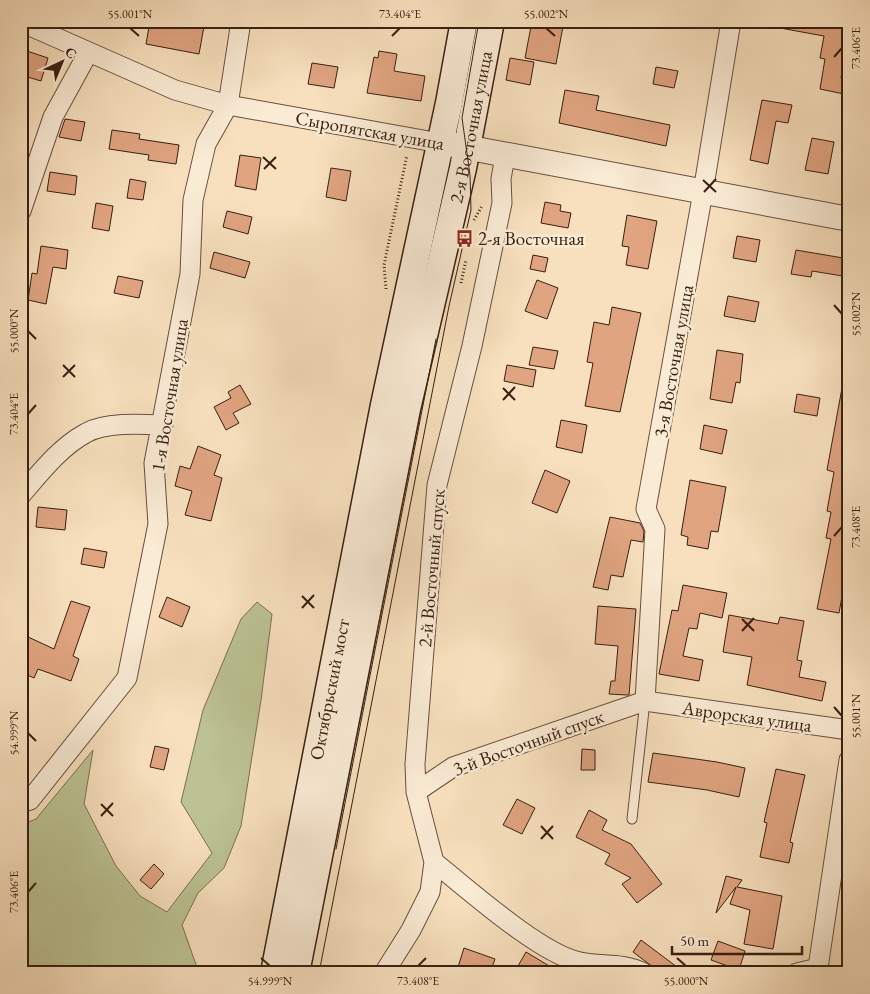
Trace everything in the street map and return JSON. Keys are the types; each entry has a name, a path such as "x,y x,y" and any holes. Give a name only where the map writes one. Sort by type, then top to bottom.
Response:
{"main road":[{"name":"2-я Восточная улица","path":"395,407 440,143 464,21"},
{"name":"2-я Восточная улица","path":"395,407 467,148 491,21"},
{"name":"Октябрьский мост","path":"274,973 395,407"},
{"name":"Октябрьский мост","path":"296,973 395,407"}],"street":[{"name":"1-я Восточная улица","path":"26,802 127,678 158,524 154,463 163,425 190,274 192,200 206,144 228,104 241,21"},
{"name":"3-я Восточная улица","path":"645,701 655,529 646,509 704,192 732,21"},
{"name":"Сыропятская улица","path":"21,22 176,90 228,104 849,219"},
{"path":"21,211 53,117 88,53"},
{"name":"2-й Восточный спуск","path":"384,973 411,930 430,892 434,862 416,792 415,764 437,485 472,346 502,203 501,179 505,156"},
{"path":"21,495 52,459 86,432 121,424 163,425"},
{"name":"3-й Восточный спуск","path":"416,792 453,767 645,701"},
{"name":"Аврорская улица","path":"645,701 849,730"},
{"path":"797,973 823,971 849,760"},
{"path":"434,862 524,933 559,954 580,962 604,963 635,969 644,973"}],"lane":[{"path":"632,819 645,701"}],"path":[{"path":"472,224 486,199 501,179"},
{"path":"461,283 467,254"}],"green space":[{"path":"257,602 272,614 261,700 241,826 224,868 198,893 182,925 199,973 21,973 21,825 36,819 93,750 84,804 116,866 140,896 167,912 212,853 181,802 203,710 241,619"}],"building":[{"path":"150,21 205,21 199,54 146,44"},
{"path":"532,21 564,21 556,64 525,58"},
{"path":"780,21 815,21 849,28 841,78 847,79 844,94 820,89 825,59 820,58 824,36 780,28"},
{"path":"21,49 48,58 41,81 21,75"},
{"path":"379,51 397,54 394,71 425,76 421,101 367,93 374,57 378,58"},
{"path":"510,58 534,62 530,85 506,80"},
{"path":"312,63 338,67 334,88 308,84"},
{"path":"656,67 678,71 674,88 653,84"},
{"path":"565,90 599,96 596,110 670,125 666,146 559,123"},
{"path":"762,100 792,105 788,123 776,121 768,164 750,160"},
{"path":"65,119 85,122 81,141 59,137"},
{"path":"112,130 140,134 139,139 179,145 176,164 148,160 149,155 109,149"},
{"path":"812,138 834,142 828,174 805,170"},
{"path":"240,155 261,158 256,190 235,186"},
{"path":"331,168 351,171 346,201 326,197"},
{"path":"50,172 77,176 75,195 47,191"},
{"path":"130,179 146,182 143,200 127,198"},
{"path":"545,202 561,205 560,211 571,213 568,228 541,223"},
{"path":"96,203 113,206 109,231 92,228"},
{"path":"227,211 252,217 248,234 223,227"},
{"path":"627,215 657,221 648,269 626,265 629,247 622,246"},
{"path":"737,236 760,240 756,262 733,258"},
{"path":"41,246 68,250 66,269 53,267 46,304 28,300 32,273 37,274"},
{"path":"796,250 849,259 849,277 812,271 811,277 791,274"},
{"path":"214,252 250,262 245,278 210,268"},
{"path":"533,255 548,258 545,272 530,269"},
{"path":"118,276 143,281 139,298 114,293"},
{"path":"537,280 558,288 547,319 525,311"},
{"path":"728,296 759,302 755,322 724,316"},
{"path":"612,307 641,313 620,412 585,406 593,363 587,362 594,322 609,325"},
{"path":"533,347 558,351 554,369 529,365"},
{"path":"717,350 743,354 740,383 736,382 732,403 710,399"},
{"path":"507,365 536,370 533,387 504,381"},
{"path":"240,385 251,404 233,413 239,423 226,430 214,407 231,398 228,392"},
{"path":"842,388 849,389 849,558 839,613 817,609 831,539 826,538 831,512 827,511 834,472 827,470"},
{"path":"797,394 820,398 817,416 794,412"},
{"path":"561,420 587,425 582,453 556,447"},
{"path":"704,425 727,430 722,454 700,449"},
{"path":"198,446 221,455 214,475 222,478 211,521 185,515 192,491 175,486 180,466 190,469"},
{"path":"545,470 570,481 557,513 532,503"},
{"path":"690,480 726,487 718,532 711,531 708,549 687,545 688,537 681,535"},
{"path":"38,507 67,510 65,530 36,527"},
{"path":"610,517 640,523 644,531 643,542 631,540 623,577 611,575 608,590 593,587"},
{"path":"84,548 107,552 104,568 81,564"},
{"path":"683,585 727,593 722,618 700,613 697,629 689,628 683,656 703,660 699,681 659,674 672,610 678,611"},
{"path":"167,597 190,607 182,627 159,617"},
{"path":"71,601 90,607 73,656 79,659 71,681 38,669 34,678 21,672 21,647 26,636 54,649"},
{"path":"598,606 636,609 629,695 609,694 611,681 615,681 618,646 595,644"},
{"path":"729,615 778,624 780,617 804,621 797,660 802,661 799,677 826,682 822,701 747,685 752,657 723,652"},
{"path":"155,746 169,749 164,770 150,767"},
{"path":"582,749 595,750 595,770 581,770"},
{"path":"653,753 745,768 739,797 707,790 648,782"},
{"path":"776,769 805,775 790,842 793,843 789,863 760,857 767,823 764,822"},
{"path":"517,799 535,808 522,834 503,825"},
{"path":"589,810 607,820 602,830 631,844 662,884 637,903 622,884 631,878 605,864 610,854 576,837"},
{"path":"154,864 164,874 151,889 140,880"},
{"path":"726,876 742,880 737,887 782,896 773,949 744,944 750,910 730,904 736,887 716,913"},
{"path":"641,940 685,973 661,973 633,952"},
{"path":"718,941 745,951 739,970 711,960"},
{"path":"464,948 495,959 490,973 474,973 458,967"},
{"path":"526,952 561,973 514,973"}],"tram line":[{"path":"319,973 449,306 471,210 470,175 462,118 479,21"},
{"path":"336,849 436,339"}],"place":[{"name":"2-я Восточная","path":"464,238"}]}
